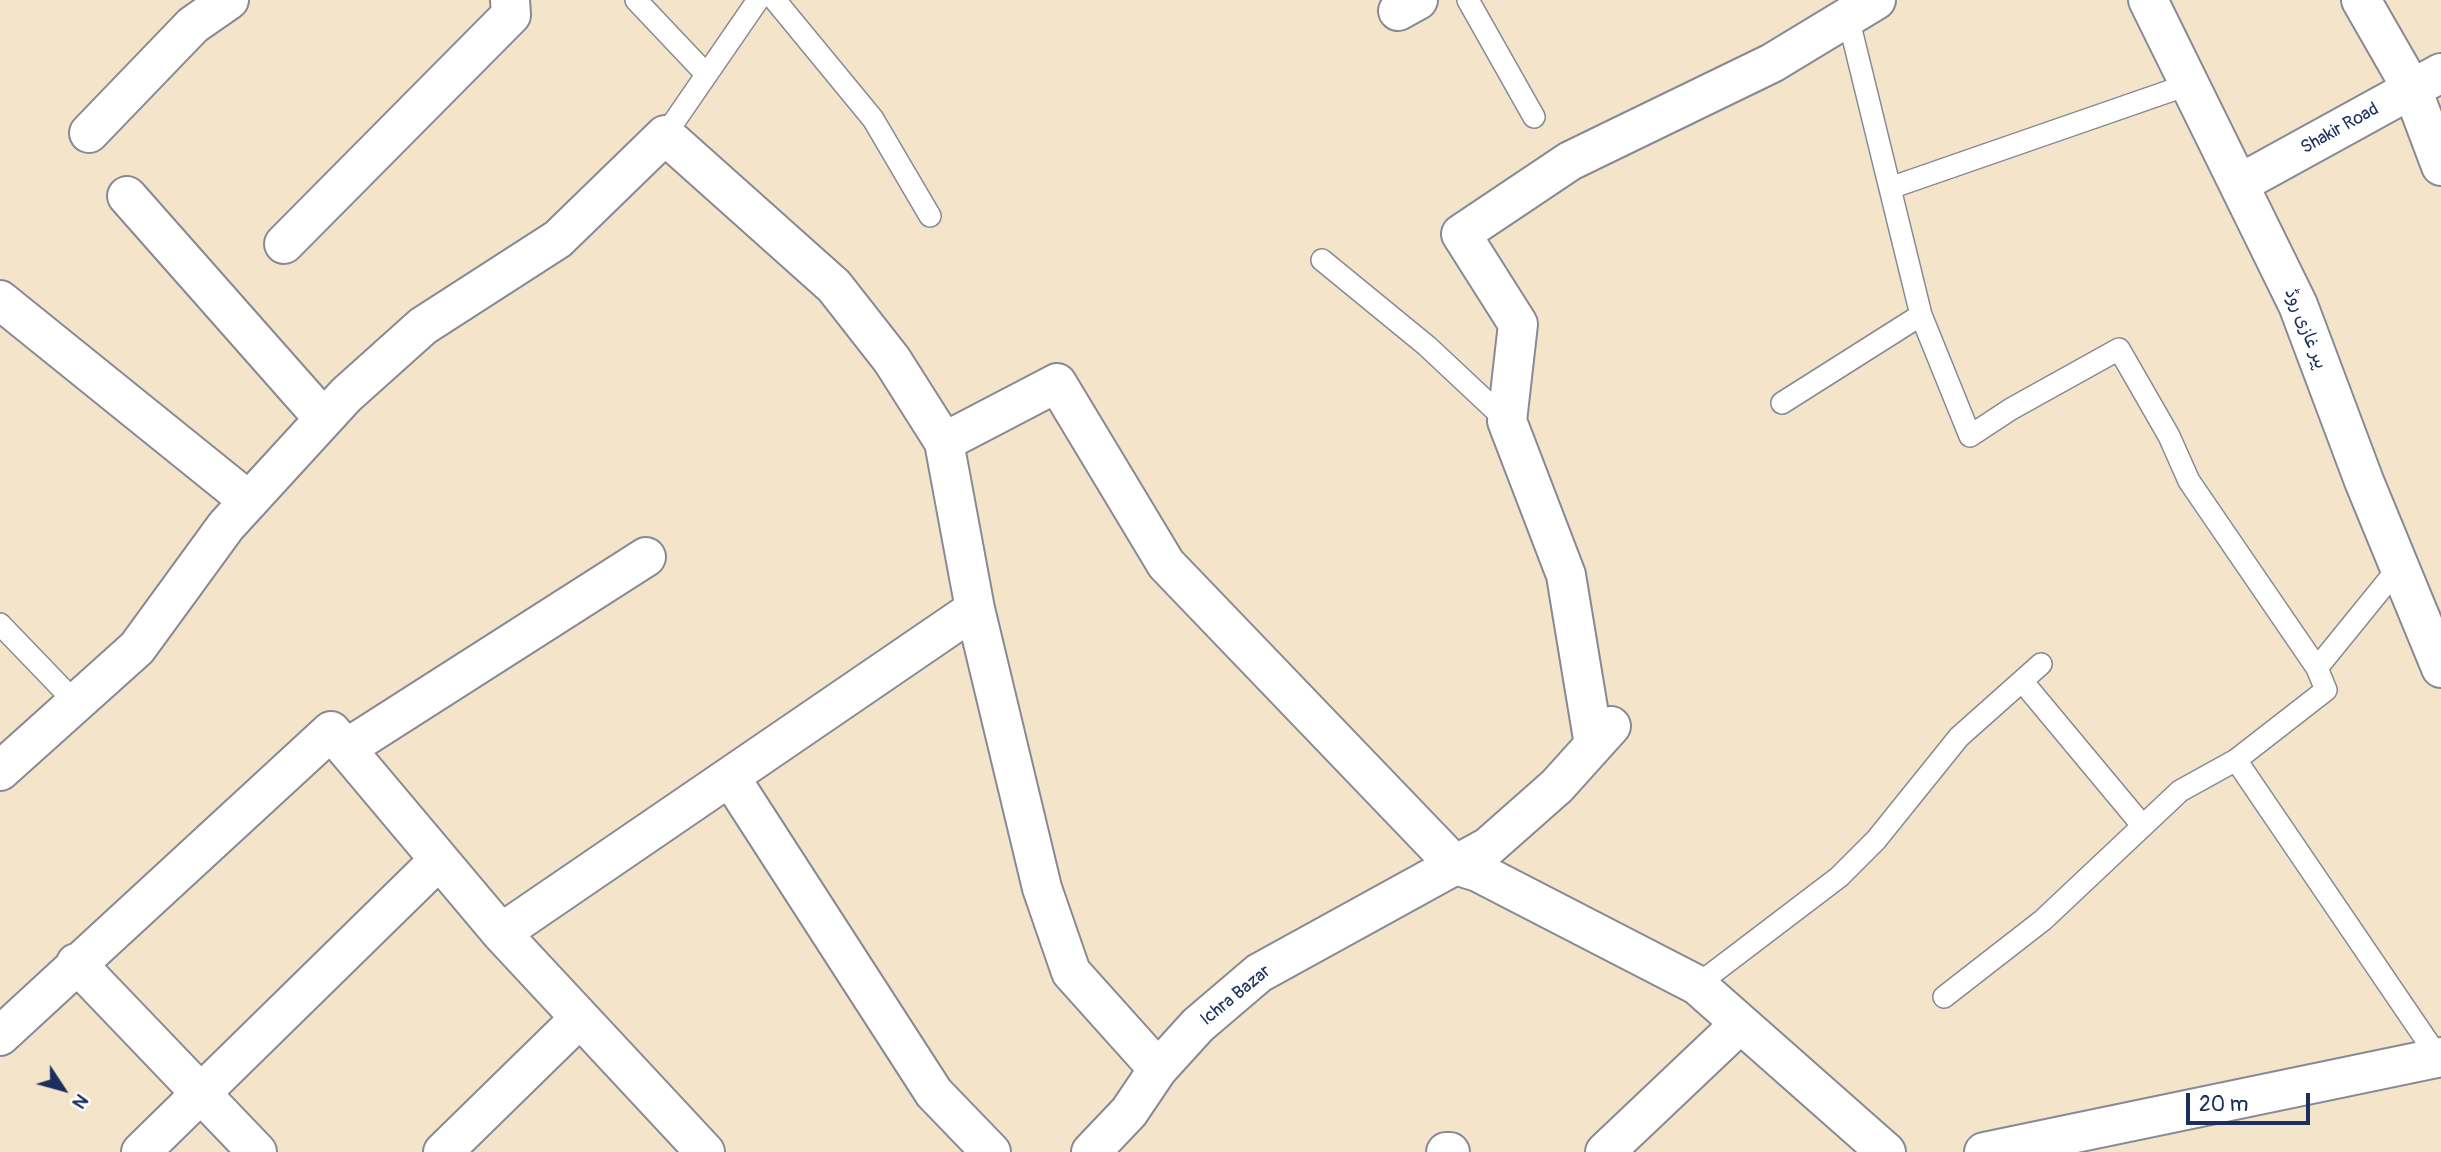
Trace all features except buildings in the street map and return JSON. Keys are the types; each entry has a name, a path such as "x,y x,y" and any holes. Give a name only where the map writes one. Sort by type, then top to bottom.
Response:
{"street":[{"path":"89,133 193,25 229,0"},
{"path":"284,244 511,15 510,0"},
{"name":"پیر غازی روڈ","path":"2148,0 2298,305 2399,567 2441,667"},
{"path":"2361,0 2426,81 2441,166"},
{"path":"1507,421 1517,324 1461,234 1570,161 1772,64 1862,8"},
{"name":"Shakir Road","path":"2239,184 2426,81"},
{"path":"0,771 137,648 226,526 324,419 423,326 558,239 665,135 834,286 892,360 944,442 975,609 1042,888 1071,972 1158,1069"},
{"path":"127,196 324,419"},
{"path":"0,300 249,501"},
{"path":"944,442 1057,383 1166,564 1455,865 1478,872 1697,985 1886,1152"},
{"name":"Ichra Bazar","path":"1091,1152 1129,1112 1158,1069 1198,1025 1259,973 1488,847 1557,786 1605,732 1566,575 1507,421"},
{"path":"347,748 646,557"},
{"path":"501,933 975,609"},
{"path":"0,1036 76,963 331,731 501,933 705,1152"},
{"path":"730,777 934,1093 991,1152"},
{"path":"141,1152 439,860"},
{"path":"76,963 199,1095 257,1152"},
{"path":"443,1152 580,1018"},
{"path":"1605,1152 1741,1024"},
{"path":"1984,1152 2439,1057"}],"lane":[{"path":"636,0 706,75"},
{"path":"665,135 758,0"},
{"path":"775,0 873,119 930,216"},
{"path":"1468,0 1534,117"},
{"path":"1862,8 1890,188 1921,315 1970,436 2011,409 2119,349 2169,436 2189,481 2317,668 2326,690 2236,760 2180,791 2043,920 1944,997"},
{"path":"1890,188 2190,84"},
{"path":"1322,260 1427,346 1507,421"},
{"path":"1782,403 1921,315"},
{"path":"2317,668 2399,567"},
{"path":"0,624 76,703"},
{"path":"1697,985 1839,877 1876,840 1959,737 2041,664"},
{"path":"2022,681 2142,825"},
{"path":"2236,760 2439,1057"}]}
